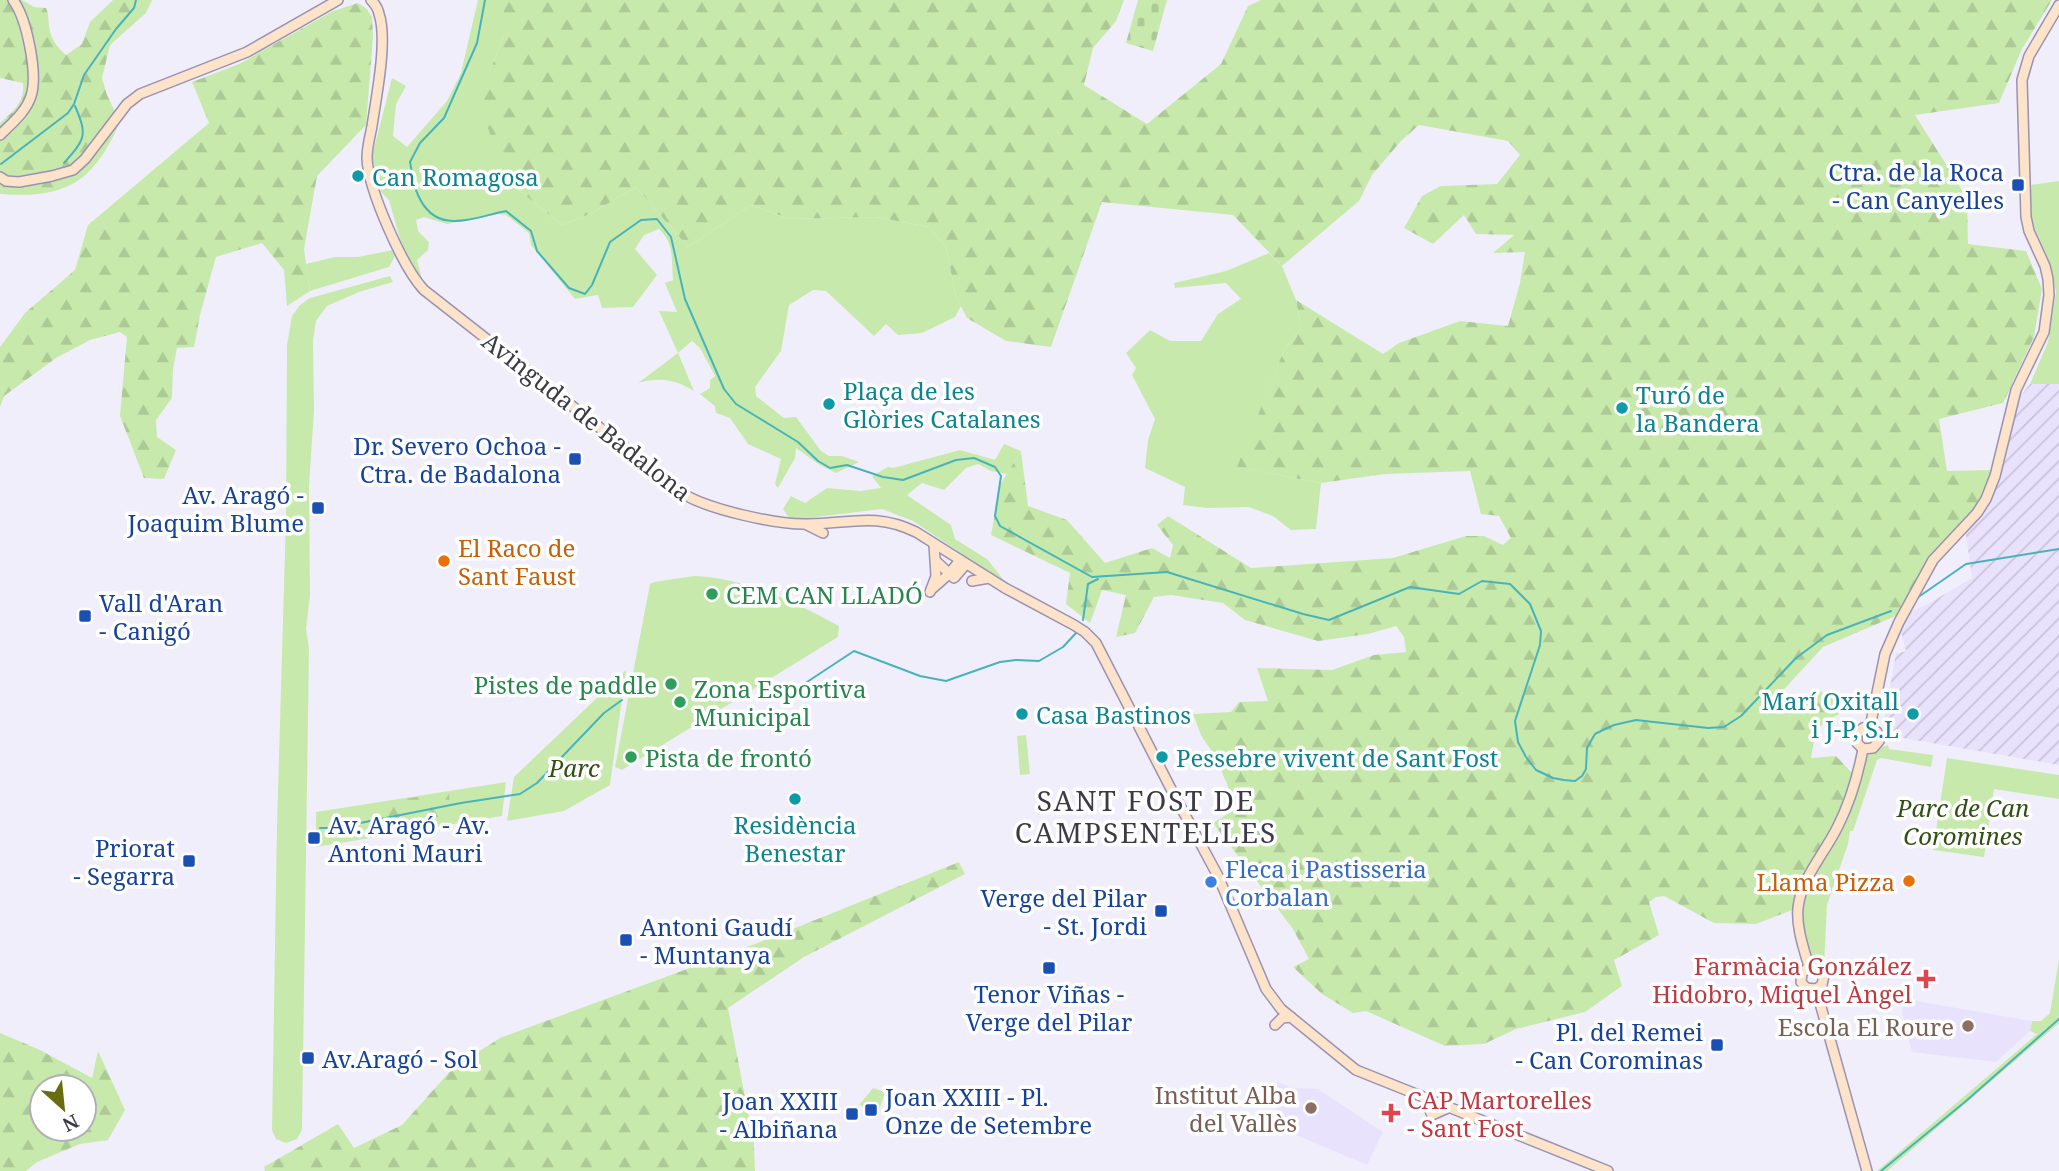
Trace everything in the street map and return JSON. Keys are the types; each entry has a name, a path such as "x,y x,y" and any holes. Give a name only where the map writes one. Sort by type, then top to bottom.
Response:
{"street":[{"path":"0,135 27,105 32,92 33,74 27,33 22,14 13,0"},
{"path":"0,177 19,183 73,170 85,159 127,104 140,94 247,52 338,0"},
{"name":"Avinguda de Badalona","path":"371,0 379,13 382,36 368,149 369,175 405,263 419,284 687,496 734,512 785,523 859,520 886,521 902,525 1022,598 1085,632 1096,643 1218,876 1266,989 1276,1002 1356,1070 1424,1098 1432,1115 1448,1108 1608,1171"},
{"path":"1870,727 1885,654 1899,622 1933,560 1977,513 1986,499 1995,477 2017,390 2044,332 2049,286 2045,266 2031,237 2026,217 2021,86 2029,55 2059,5"},
{"path":"805,524 823,533"},
{"path":"934,544 936,576 930,592 963,562"},
{"path":"936,561 949,574"},
{"path":"972,581 989,578"},
{"path":"1870,727 1877,732 1879,741 1873,748 1863,749 1857,743 1857,734 1863,728 1870,727"},
{"path":"1809,967 1797,918 1800,897 1808,877 1838,825 1863,749"},
{"path":"1809,967 1818,968 1824,975 1822,985 1816,989 1806,988 1801,982 1801,973 1809,967"},
{"path":"1816,989 1867,1171"},
{"path":"1276,1002 1276,1014"},
{"path":"1275,1026 1280,1019 1291,1017"}],"shaded area":[{"path":"2030,384 2059,384 2059,765 1887,735 1883,726 1896,654 1906,651 1900,627 1907,613 1972,578 1967,530 1991,501 2006,458 2019,398"},
{"name":"Escola El Roure","path":"1910,1000 2032,1021 2030,1031 1996,1062 1912,1052 1902,1013 1903,1006"},
{"name":"Institut Alba del Vallès","path":"1277,1082 1294,1088 1318,1089 1383,1132 1367,1165 1275,1126"}],"green space":[{"path":"0,0 22,0 34,7 46,8 52,38 66,55 82,44 90,22 113,0 152,0 146,13 110,45 102,78 120,122 110,143 88,173 60,190 23,195 0,194 0,123 17,106 22,96 23,83 0,78"},
{"path":"478,0 504,0 504,35 490,71 506,180 562,225 590,214 636,187 688,247 751,205 790,219 876,217 929,227 946,247 956,297 961,306 955,317 922,333 898,335 886,324 874,336 826,291 813,290 789,305 781,351 755,387 756,396 784,418 796,417 821,451 829,456 842,456 859,462 836,473 796,448 795,458 778,488 775,484 781,459 748,444 730,418 716,413 715,406 700,394 710,388 710,380 715,376 700,348 692,341 678,353 659,311 677,312 665,283 673,280 670,246 659,229 644,235 635,249 657,275 633,307 602,308 598,295 575,299 531,245 529,233 506,215 498,214 447,224 424,217 416,220 418,231 429,242 428,250 417,260 423,283 409,261 389,200 381,192 372,156 392,78 406,86 396,104 393,136 407,147 447,101 461,73"},
{"path":"504,0 1124,0 1116,21 1093,48 1084,85 1147,124 1221,64 1248,6 1261,0 2052,0 2022,49 1999,103 1915,115 1967,198 1968,244 2026,251 2042,289 2034,337 2003,403 1939,419 1947,471 1993,470 1981,502 1923,569 1898,615 1823,647 1764,711 1787,708 1820,691 1839,702 1843,711 1816,729 1811,758 1836,756 1853,774 1838,817 1802,880 1792,910 1756,924 1714,923 1664,896 1656,897 1649,902 1659,935 1614,960 1622,986 1585,1012 1516,1029 1484,1044 1445,1046 1366,1011 1353,1013 1322,994 1293,967 1309,959 1293,929 1213,823 1237,808 1216,758 1201,735 1193,714 1231,712 1239,702 1268,701 1257,668 1332,670 1374,655 1406,652 1404,637 1396,626 1368,634 1318,641 1245,620 1223,603 1171,595 1154,597 1135,633 1116,637 1126,595 1102,590 1090,623 1066,604 1070,573 991,535 1000,485 1021,451 1028,506 1067,520 1105,563 1152,548 1170,558 1173,545 1157,525 1168,516 1251,568 1393,558 1466,536 1484,536 1503,545 1511,538 1499,516 1481,514 1470,471 1385,474 1321,483 1237,467 1284,350 1301,328 1296,300 1383,354 1399,343 1460,321 1508,326 1525,252 1493,253 1514,235 1476,234 1464,215 1433,244 1404,228 1422,196 1441,186 1497,184 1520,155 1508,141 1419,125 1401,141 1372,175 1359,201 1282,266 1233,215 1102,202 1051,347 1006,341 967,318 956,297 946,247 929,227 876,217 790,219 751,205 688,247 636,187 590,214 562,225 506,180 482,111 490,71 504,35"},
{"path":"1138,0 1167,0 1153,51 1126,43"},
{"path":"358,3 366,8 372,17 373,37 366,125 317,176 304,249 310,291 287,306 284,270 262,243 216,257 194,347 177,348 172,398 156,420 157,437 176,450 164,479 144,478 120,416 127,337 120,332 90,340 56,358 4,396 0,407 0,347 25,313 75,270 88,225 209,123 192,82 239,64 333,11"},
{"path":"2059,181 2059,384 2030,384 2048,342 2056,292 2049,260 2032,222 2030,185"},
{"path":"393,250 395,256 389,267 310,291 306,264 335,257 358,257"},
{"path":"1269,253 1282,266 1296,300 1301,328 1284,350 1238,467 1321,483 1316,529 1291,530 1273,516 1249,507 1207,508 1183,505 1185,487 1145,468 1148,440 1155,419 1132,375 1136,368 1126,353 1150,330 1170,341 1201,341 1218,314 1241,299 1226,283 1175,288 1174,283 1226,271"},
{"path":"390,276 393,282 359,292 327,306 316,321 313,340 314,411 309,486 310,596 306,629 309,648 302,1130 297,1139 286,1143 276,1139 272,1130 286,517 287,345 292,316 300,305 310,298"},
{"path":"678,353 694,391 667,380 638,383"},
{"path":"1004,444 1021,451 1007,474 991,471 978,464 966,468 944,490 922,483 907,495 951,525 955,539 987,559 1007,584 913,521 882,509 789,518 783,509 791,496 805,503 827,488 860,491 881,488 872,476 888,467 893,468 960,450 995,460"},
{"name":"Zona Esportiva Municipal","path":"694,576 732,581 787,600 839,626 838,637 622,770 615,767 650,584"},
{"name":"Parc","path":"626,670 610,785 564,811 507,821 514,777"},
{"path":"1026,735 1030,774 1020,775 1017,736"},
{"path":"1888,745 1889,749 1933,755 1931,767 1881,758 1877,760 1853,831 1850,831 1827,905 1824,968 1810,957 1800,910 1806,892 1849,812 1867,756"},
{"name":"Parc de Can Coromines","path":"1947,758 2059,775 2059,799 1994,789 1984,857 1933,850"},
{"path":"506,782 502,816 316,847 316,812"},
{"path":"449,792 451,823 384,834 379,803"},
{"path":"959,862 965,874 804,957 728,1008 754,1144 755,1171 265,1171 264,1167 338,1124 354,1148 402,1125 453,1068 500,1038 763,941"},
{"path":"2059,959 2059,1023 1887,1171 1877,1171 2037,1034 2030,1031 2032,1021 2041,1021 2050,1013"},
{"path":"0,1033 38,1049 83,1073 28,1073 28,1143 87,1143 37,1162 26,1171 0,1171"},
{"path":"98,1051 125,1110 108,1140 98,1141 98,1073 93,1073"},
{"path":"873,1088 885,1092 879,1111 859,1105"}],"waterway":[{"path":"1,164 68,113 84,75 134,8 136,0"},
{"path":"485,0 477,43 444,118 420,143 410,162 416,191 426,208 434,216 456,221 506,211 531,231 537,251 569,288 585,294 592,285 610,242 641,220 657,219 671,237 685,299 724,389 736,404 798,442 818,461 830,468 847,465 883,477 903,480 956,460 974,458 995,467 1001,476 995,516 1000,526 1092,577 1167,572 1329,620 1410,587 1459,594 1482,581 1510,584 1530,604 1541,631 1540,645 1515,721 1518,742 1536,770 1564,780 1575,781 1582,776 1586,769 1587,748 1595,734 1614,725 1636,720 1708,728 1724,727 1741,716 1796,658 1827,635 1891,611"},
{"path":"64,163 82,137 82,124 75,106"},
{"path":"1917,598 1966,564 2059,549"},
{"path":"1083,620 1088,584 1098,579"},
{"path":"804,684 854,651 920,676 946,681 1000,662 1039,661 1063,647 1076,633"},
{"path":"320,828 335,828 520,794 537,783 604,713 622,700"},
{"path":"1881,1171 2059,1019"}],"place":[{"name":"Can Romagosa","path":"358,176"},
{"name":"Ctra. de la Roca - Can Canyelles","path":"2018,185"},
{"name":"Plaça de les Glòries Catalanes","path":"829,404"},
{"name":"Turó de la Bandera","path":"1622,408"},
{"name":"Dr. Severo Ochoa - Ctra. de Badalona","path":"575,459"},
{"name":"Av. Aragó - Joaquim Blume","path":"318,508"},
{"name":"El Raco de Sant Faust","path":"444,561"},
{"name":"CEM CAN LLADÓ","path":"712,594"},
{"name":"Vall d'Aran - Canigó","path":"85,616"},
{"name":"Pistes de paddle","path":"671,684"},
{"name":"Zona Esportiva Municipal","path":"680,702"},
{"name":"Casa Bastinos","path":"1022,714"},
{"name":"Marí Oxitall i J-P, S.L","path":"1913,714"},
{"name":"Pista de frontó","path":"631,757"},
{"name":"Pessebre vivent de Sant Fost","path":"1162,757"},
{"name":"Residència Benestar","path":"795,799"},
{"name":"Av. Aragó - Av. Antoni Mauri","path":"314,838"},
{"name":"Priorat - Segarra","path":"189,861"},
{"name":"Llama Pizza","path":"1909,881"},
{"name":"Fleca i Pastisseria Corbalan","path":"1211,882"},
{"name":"Verge del Pilar - St. Jordi","path":"1161,911"},
{"name":"Antoni Gaudí - Muntanya","path":"626,940"},
{"name":"Tenor Viñas - Verge del Pilar","path":"1049,968"},
{"name":"Farmàcia González Hidobro, Miquel Àngel","path":"1926,979"},
{"name":"Escola El Roure","path":"1968,1026"},
{"name":"Pl. del Remei - Can Corominas","path":"1717,1045"},
{"name":"Av.Aragó - Sol","path":"308,1058"},
{"name":"Institut Alba del Vallès","path":"1311,1108"},
{"name":"Joan XXIII - Pl. Onze de Setembre","path":"871,1110"},
{"name":"CAP Martorelles - Sant Fost","path":"1391,1113"},
{"name":"Joan XXIII - Albiñana","path":"852,1114"}],"district":[{"name":"SANT FOST DE CAMPSENTELLES","path":"1146,816"}]}
